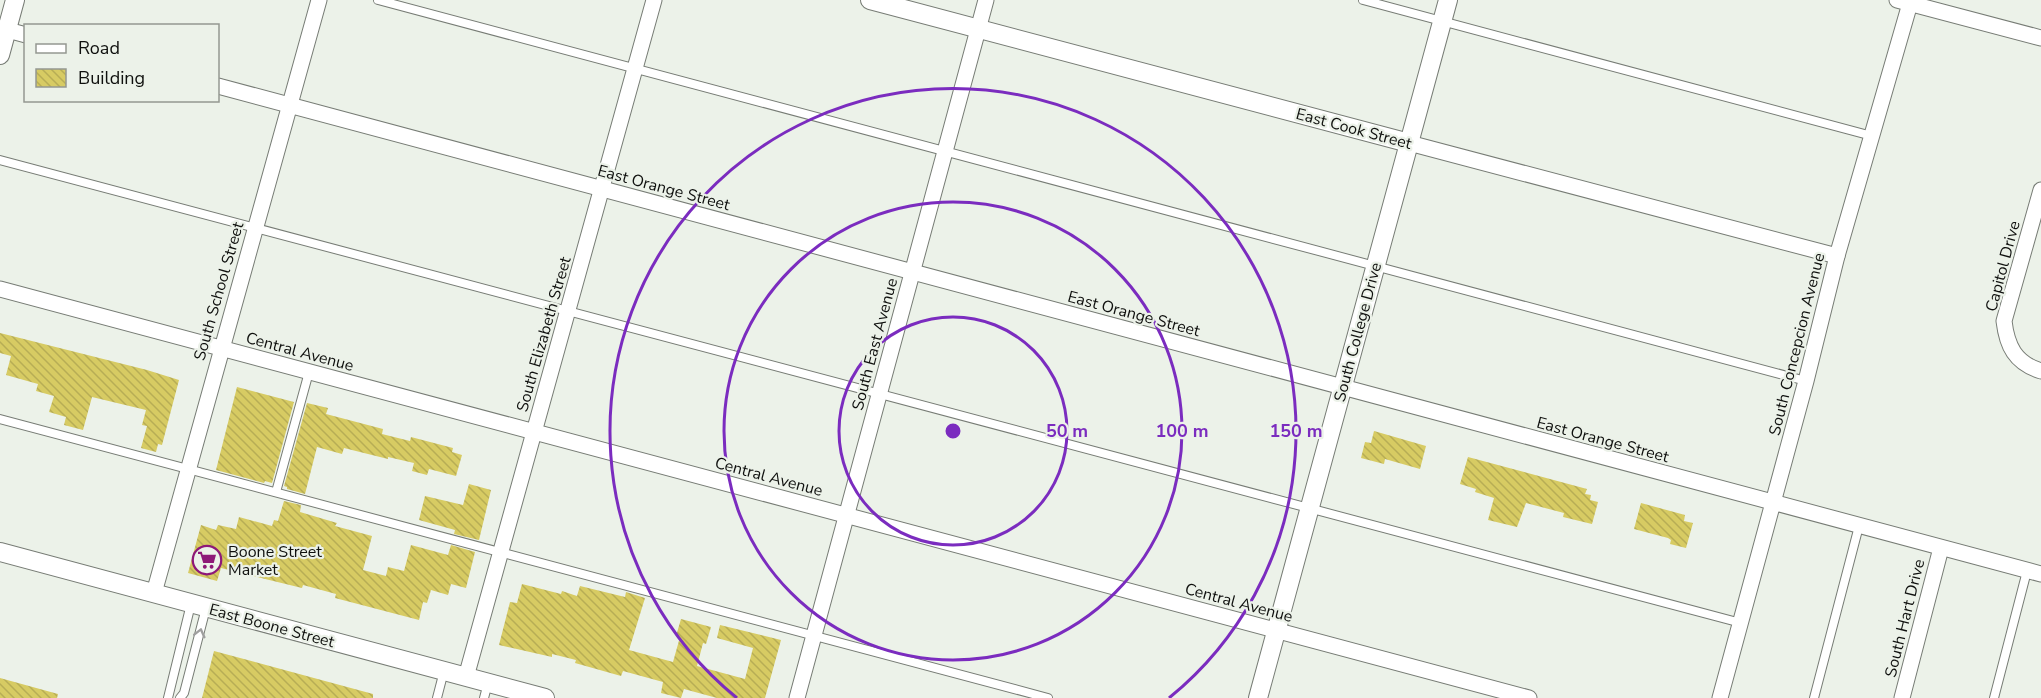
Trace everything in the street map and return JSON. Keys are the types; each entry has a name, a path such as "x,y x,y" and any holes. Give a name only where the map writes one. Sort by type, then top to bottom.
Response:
{"street":[{"path":"0,55 4,29 15,0"},
{"name":"South School Street","path":"154,593 319,0"},
{"name":"South Elizabeth Street","path":"466,677 654,0"},
{"name":"East Cook Street","path":"870,0 1837,256"},
{"name":"South East Avenue","path":"797,698 986,0"},
{"name":"South College Drive","path":"1258,698 1448,0"},
{"path":"1906,1 2041,38"},
{"name":"South Concepcion Avenue","path":"1720,698 1774,503 1837,256 1872,136 1906,1"},
{"path":"4,29 24,34"},
{"name":"East Orange Street","path":"219,86 2034,572"},
{"name":"Capitol Drive","path":"2041,190 2004,321 2007,340 2017,357 2032,368 2041,370"},
{"name":"Central Avenue","path":"0,289 1529,698"},
{"name":"South Hart Drive","path":"1902,698 1941,548"},
{"name":"East Boone Street","path":"0,552 466,677 486,690 545,698"}],"lane":[{"path":"378,0 1806,381"},
{"path":"1363,0 1872,136"},
{"path":"0,160 1741,624"},
{"path":"276,492 309,372"},
{"path":"0,419 1048,698"},
{"path":"1814,698 1859,526"},
{"path":"1994,698 2034,572"},
{"path":"168,698 175,666 199,605"},
{"path":"180,698 184,693 191,670 199,605"},
{"path":"175,666 191,670"},
{"path":"436,698 444,671"}],"building":[{"path":"0,333 179,380 162,445 158,444 156,452 141,448 147,426 142,425 146,410 92,397 83,430 64,425 66,417 49,412 54,396 36,391 38,384 6,375 11,356 0,353"},
{"path":"237,387 294,402 272,483 265,481 264,483 216,470"},
{"path":"307,403 328,408 326,414 383,429 382,434 410,441 411,437 453,448 452,452 462,455 456,476 429,469 427,475 412,471 414,463 344,448 342,454 317,447 305,494 287,489 284,486"},
{"path":"1374,431 1426,446 1420,469 1385,459 1384,464 1361,458 1365,442 1371,443"},
{"path":"1468,457 1587,489 1585,494 1591,495 1590,500 1598,502 1592,524 1563,517 1564,513 1526,503 1517,527 1488,520 1494,498 1460,484"},
{"path":"469,484 491,490 479,540 454,534 455,530 419,520 425,496 463,505"},
{"path":"284,501 301,505 300,512 337,523 335,526 372,536 363,570 386,576 388,567 404,571 411,545 448,555 451,545 475,552 466,588 451,584 448,595 431,590 427,603 423,602 419,620 335,598 336,594 303,585 302,588 221,568 217,581 188,573 201,525 216,530 218,525 236,529 239,517 272,526 274,520 278,521"},
{"path":"1641,503 1685,515 1684,521 1693,523 1686,548 1670,544 1671,540 1668,538 1634,529"},
{"path":"522,584 577,596 580,586 625,597 626,592 645,598 629,650 673,662 680,637 676,636 681,619 711,627 706,644 703,643 697,666 745,679 753,648 717,638 720,625 781,640 765,698 717,698 684,689 681,698 661,693 663,682 623,671 621,676 575,663 576,660 499,645 510,602 517,603"},
{"path":"214,651 373,694 373,698 202,698"},
{"path":"0,678 58,694 57,698 0,698"}],"place":[{"name":"Boone Street Market","path":"207,560"}]}
